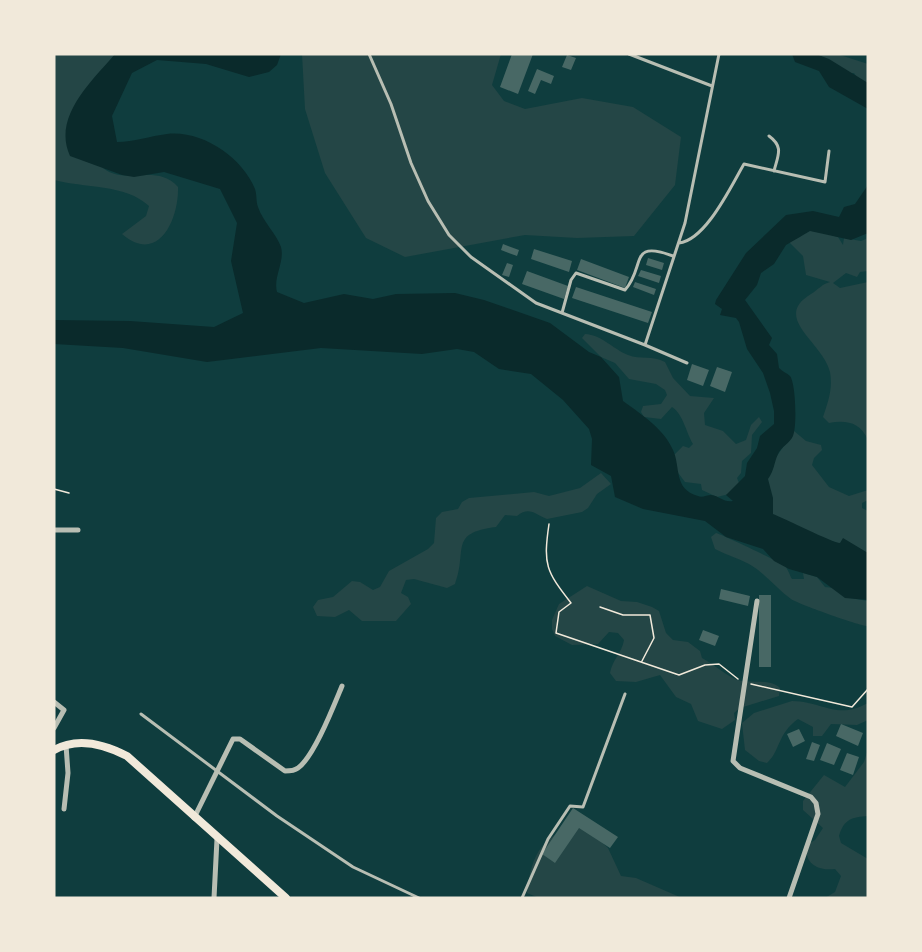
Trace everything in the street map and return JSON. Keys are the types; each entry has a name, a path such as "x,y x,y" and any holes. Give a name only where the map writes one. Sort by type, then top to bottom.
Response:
{"main road":[{"path":"54,750 66,745 94,745 127,756 217,839 286,898"}],"street":[{"path":"54,530 78,530"},
{"path":"757,601 747,683 732,753 733,761 740,768 811,797 816,803 818,814 789,898"},
{"path":"195,818 233,739 236,738 285,771 297,770 304,763 326,723 342,686"},
{"path":"54,702 64,710 54,728"},
{"path":"64,809 68,773 66,745"},
{"path":"214,898 217,839"}],"lane":[{"path":"369,54 391,104 411,164 448,235 501,280 536,303 687,363"},
{"path":"629,54 712,86"},
{"path":"645,345 679,243 719,54"},
{"path":"769,136 778,143 780,148 774,171"},
{"path":"679,243 688,242 715,215 744,164 825,182 829,151"},
{"path":"562,313 571,280 576,273 625,290 642,254 647,250 655,249 674,256"},
{"path":"522,898 548,839 570,806 583,807 625,694"},
{"path":"141,714 277,816 353,867 419,898"}],"path":[{"path":"54,489 69,493"},
{"path":"549,524 546,547 549,575 571,603 559,612 556,633 679,675 705,665 719,664 747,683 852,707 868,689"},
{"path":"600,607 623,615 650,615 654,638 642,662"}],"shaded area":[{"path":"54,54 125,54 121,64 103,168 121,175 161,176 178,187 175,213 164,234 156,241 146,244 135,242 122,234 146,216 149,206 140,199 116,190 54,180"},
{"path":"115,54 281,54 277,65 269,72 249,77 206,64 157,60 132,73 112,116 117,142 180,134 207,141 231,156 249,177 255,189 260,212 281,247 282,258 276,281 277,292 304,303 344,294 373,299 396,294 455,293 484,300 550,323 589,352 601,357 619,377 623,401 664,435 673,450 681,483 690,493 700,497 711,495 733,501 726,495 745,476 747,463 757,448 760,436 774,424 774,411 763,373 747,349 739,322 736,318 720,315 722,309 715,304 716,300 746,253 786,215 813,211 839,217 844,207 855,204 868,185 868,233 851,240 810,231 786,245 774,264 761,273 757,285 745,300 772,338 769,345 777,354 779,368 790,376 794,387 793,436 779,452 768,479 773,498 773,514 836,542 840,543 843,538 868,553 868,600 845,598 817,577 789,569 774,561 763,549 726,537 705,521 643,509 615,497 611,476 591,465 592,439 589,429 563,400 531,374 499,369 474,352 457,349 422,354 321,348 207,362 123,348 54,344 54,320 130,321 214,327 243,313 231,261 237,223 220,189 164,172 134,177 122,175 70,156 66,142 66,127 70,114 86,88"},
{"path":"302,54 501,54 492,85 504,101 525,109 582,98 633,107 681,137 675,185 634,236 577,238 525,235 405,257 366,238 325,173 305,109"},
{"path":"792,54 816,54 829,59 868,83 868,109 829,87 819,71 795,62"},
{"path":"815,54 837,54 868,64 868,83 861,83 854,73 848,73"},
{"path":"868,229 868,271 860,272 857,277 846,273 833,283 840,288 868,282 868,440 857,426 847,422 829,423 823,417 830,390 830,372 826,361 803,331 796,312 800,303 830,282 806,275 803,256 789,242 800,237 805,231 809,231 838,237 843,245 844,238 861,241 866,239"},
{"path":"585,334 597,337 628,355 665,362 673,378 690,396 714,398 704,413 705,425 723,431 736,444 746,440 751,425 759,417 762,422 752,435 751,453 742,461 741,473 737,478 739,483 733,493 717,497 702,490 701,484 685,482 671,467 670,459 683,446 689,448 693,444 682,419 672,407 661,419 644,417 641,412 643,406 661,404 667,395 665,390 656,384 629,379 615,363 601,357 582,338"},
{"path":"794,431 806,441 821,445 822,450 814,458 812,465 829,487 849,496 868,490 868,500 862,503 862,508 868,511 868,553 801,531 777,519 771,512 764,475"},
{"path":"601,473 611,484 597,494 588,508 582,512 547,519 529,511 517,516 505,515 496,527 471,534 462,545 459,572 455,584 447,588 414,579 406,580 401,593 408,597 411,604 396,621 362,621 349,610 335,617 317,616 313,607 318,600 333,597 352,581 360,582 373,590 380,587 389,571 428,549 434,543 436,518 442,512 458,509 462,502 469,498 534,492 549,496 580,488"},
{"path":"716,533 785,566 792,579 804,579 803,573 817,577 825,587 842,589 850,598 868,601 868,626 854,623 791,599 755,568 715,549 711,537"},
{"path":"587,586 621,601 637,602 659,611 666,633 673,640 688,642 700,651 702,658 738,680 776,685 780,688 779,696 740,708 734,713 735,720 722,729 698,721 691,704 676,697 660,675 636,682 616,681 610,673 624,640 618,633 609,632 598,644 572,645 555,636 552,629 552,620 559,604"},
{"path":"792,701 839,710 857,708 868,703 868,720 857,725 831,724 822,736 813,736 813,727 798,719 786,730 775,753 767,763 759,761 745,750 742,723 754,713"},
{"path":"868,749 868,816 857,817 846,822 839,836 841,843 868,859 868,898 825,898 835,892 841,876 835,869 823,869 809,861 808,844 815,840 823,828 803,810 803,801 824,775 845,787 864,762"},
{"path":"585,826 608,848 621,876 636,878 682,898 539,898 527,893 532,867 542,846 559,833"}],"building":[{"path":"512,54 533,54 518,94 500,87"},
{"path":"567,55 576,58 571,70 562,67"},
{"path":"537,69 554,76 551,84 541,80 535,94 528,91"},
{"path":"503,244 519,250 517,256 501,250"},
{"path":"534,249 572,261 569,272 531,259"},
{"path":"648,258 664,263 662,270 646,265"},
{"path":"581,259 629,277 625,288 577,270"},
{"path":"507,263 513,265 509,277 502,275"},
{"path":"641,270 661,276 659,283 638,276"},
{"path":"527,271 568,286 564,299 522,284"},
{"path":"635,282 656,289 654,295 633,287"},
{"path":"576,287 652,312 648,323 572,298"},
{"path":"692,364 709,370 703,386 687,380"},
{"path":"717,367 732,372 725,392 710,386"},
{"path":"721,589 750,596 748,606 719,599"},
{"path":"759,595 771,595 771,667 759,667"},
{"path":"703,630 719,636 715,646 699,640"},
{"path":"841,724 863,733 858,746 836,736"},
{"path":"799,729 805,741 793,747 787,734"},
{"path":"812,742 820,745 814,761 806,759"},
{"path":"827,743 841,749 834,765 820,760"},
{"path":"847,753 859,757 853,775 840,770"},
{"path":"573,808 618,837 610,848 579,828 555,863 542,854"}]}
